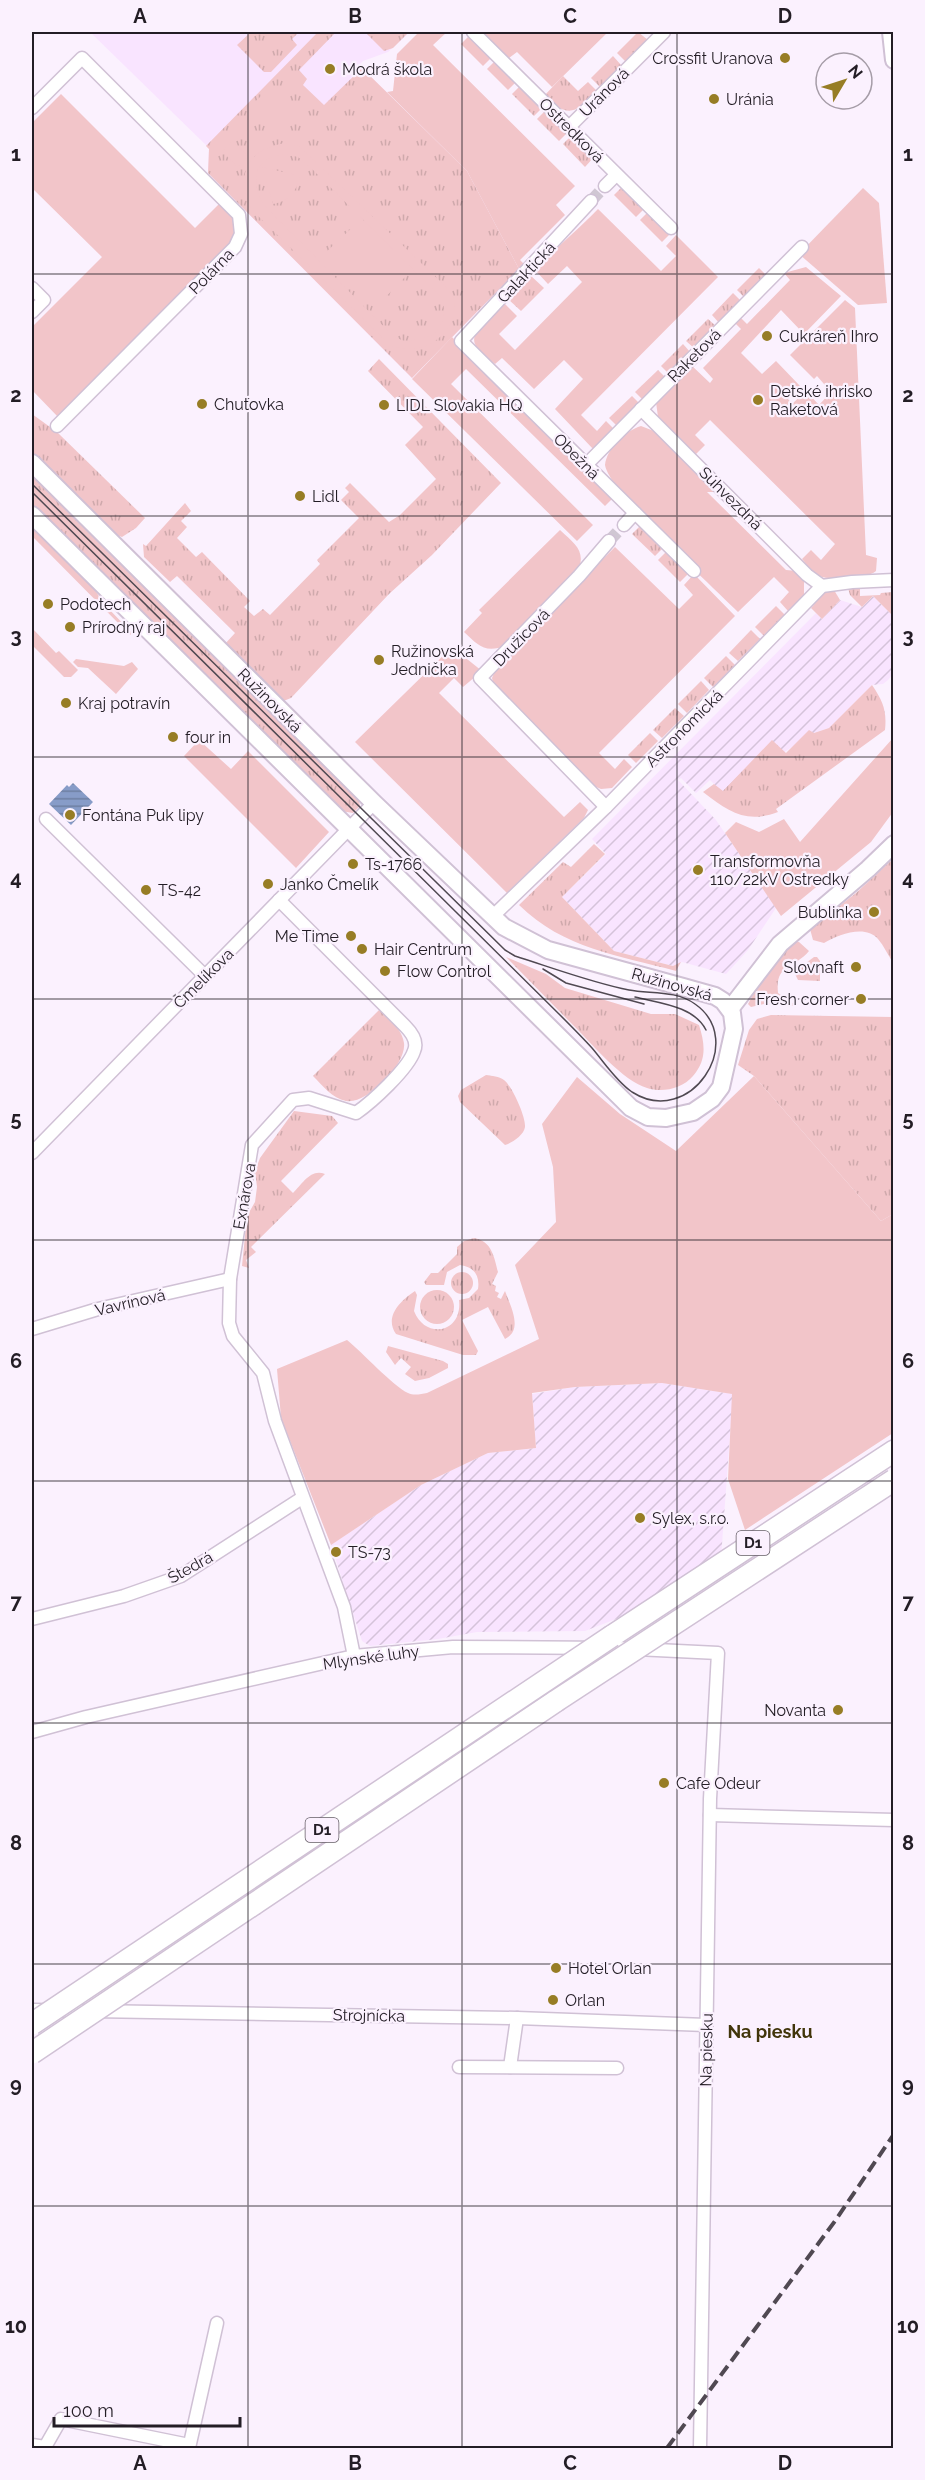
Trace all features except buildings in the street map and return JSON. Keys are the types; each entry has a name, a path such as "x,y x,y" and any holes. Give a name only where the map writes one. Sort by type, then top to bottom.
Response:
{"highway":[{"name":"D1","path":"32,2024 602,1642 894,1451"},
{"name":"D1","path":"32,2053 556,1701 894,1480"}],"street":[{"name":"Ostredková","path":"473,32 671,228"},
{"name":"Uránová","path":"569,127 664,32"},
{"path":"891,32 894,60"},
{"name":"Polárna","path":"32,108 81,58 239,215 242,234 235,247 57,426"},
{"path":"605,186 616,175"},
{"name":"Galaktická","path":"461,341 591,201"},
{"name":"Raketová","path":"586,465 802,247"},
{"path":"32,288 44,300 32,312"},
{"name":"Obežná","path":"461,341 694,571"},
{"name":"Súhvezdná","path":"640,409 807,576 822,586"},
{"name":"Ružinovská","path":"32,463 492,917 517,935 548,950 715,996 730,1009 734,1029 721,1087 712,1099 693,1112 660,1119 642,1115 631,1108 32,514"},
{"path":"624,525 635,513"},
{"name":"Družicová","path":"606,807 480,678 579,576 609,541"},
{"path":"822,586 894,580"},
{"name":"Astronomická","path":"492,917 606,807 822,586"},
{"name":"Čmelíkova","path":"32,1153 374,803"},
{"path":"46,819 205,976"},
{"path":"730,1009 780,944 894,844"},
{"name":"Exnárova","path":"230,1279 252,1145 293,1100 309,1098 356,1113 365,1107 407,1064 415,1050 415,1041 411,1033 279,900"},
{"path":"230,1279 229,1323 233,1336 264,1373 275,1421 340,1595 354,1656"},
{"name":"Vavrínová","path":"32,1329 98,1309 230,1279"},
{"name":"Štedrá","path":"32,1620 124,1596 181,1576 302,1498"},
{"name":"Mlynské luhy","path":"32,1732 86,1717 354,1656 453,1647 616,1648 718,1653"},
{"name":"Na piesku","path":"700,2448 710,1815 718,1653"},
{"path":"710,1815 894,1820"},
{"name":"Strojnícka","path":"32,2010 517,2018 706,2025"},
{"path":"510,2067 517,2018"},
{"path":"459,2067 617,2068"},
{"path":"32,2445 45,2447 61,2419 189,2447 217,2323"}],"shaded area":[{"path":"90,32 410,32 388,52 363,61 359,65 467,171 519,269 412,378 208,173 209,148"},
{"path":"873,596 893,616 893,674 888,680 883,684 872,685 829,728 814,733 722,792 710,780 696,793 681,778 678,780 716,820 776,908 748,950 726,974 682,962 673,966 614,951 562,897 606,854 592,839 816,613 822,619 840,600 862,607"},
{"path":"662,1383 733,1394 721,1558 647,1607 585,1631 477,1632 438,1639 370,1646 362,1641 331,1545 421,1485 488,1453 536,1448 532,1394 575,1387"}],"green space":[{"path":"251,32 299,32 292,39 297,45 271,72 264,72 237,45"},
{"path":"318,32 336,32 299,70 307,79 303,85 324,105 362,68 467,171 519,269 412,378 208,173 209,149 206,146"},
{"path":"365,32 409,32 393,48 384,51"},
{"path":"419,32 447,32 433,45 575,186 556,205 565,215 520,260 525,265 519,269 467,171 387,92 393,91 397,54"},
{"path":"476,32 608,32 552,87 517,52 505,61"},
{"path":"638,32 648,40 626,62 617,53"},
{"path":"470,35 493,56 483,66 461,44"},
{"path":"613,56 622,66 601,88 591,78"},
{"path":"496,60 517,81 508,90 487,69"},
{"path":"563,76 578,91 588,82 597,91 577,109 559,108 543,97"},
{"path":"521,85 543,107 534,116 512,94"},
{"path":"266,91 291,116 276,131 251,106"},
{"path":"61,94 195,228 221,202 234,216 238,229 234,242 59,418 32,390 32,327 102,257 32,188 32,123"},
{"path":"546,110 568,132 559,141 537,119"},
{"path":"572,135 594,157 585,167 563,144"},
{"path":"233,141 248,157 237,167 222,151"},
{"path":"285,143 299,146 444,285 453,298 455,308 451,324 440,337 419,348 391,346 252,210 244,186 245,175 253,158 272,146","holes":["285,154 298,157 442,298 443,318 440,327 433,335 406,342 393,336 263,204 256,178 261,165 275,156"]},
{"path":"262,167 300,176 291,195 273,204"},
{"path":"623,186 645,208 636,217 614,195"},
{"path":"863,188 879,203 887,303 858,305 799,254"},
{"path":"471,205 490,223 456,258 437,239"},
{"path":"598,209 661,271 676,256 666,246 676,235 718,277 581,415 597,431 606,421 615,430 594,450 555,409 583,379 564,360 534,389 502,358 495,364 476,347 474,339 479,327 503,302 517,316 499,334 515,350 582,282 567,266 548,284 535,270"},
{"path":"649,211 670,234 662,242 640,220"},
{"path":"356,224 407,275 378,305 325,253"},
{"path":"806,267 841,296 804,334 781,310 741,353 762,374 776,361 801,387 788,399 792,404 806,391 819,405 831,392 817,376 814,379 790,355 845,300 855,308 866,555 877,558 876,571 865,576 825,578 810,568 802,559 811,550 821,560 835,544 710,420 695,435 705,445 695,455 658,417 656,402 690,364 710,383 713,379 703,368 741,329 735,323 740,317 747,324 790,280 784,273"},
{"path":"759,268 767,276 745,298 737,290"},
{"path":"530,275 544,288 521,311 507,298"},
{"path":"733,293 742,302 720,324 712,315"},
{"path":"708,319 717,327 695,349 686,341"},
{"path":"452,337 613,498 605,506 466,369 451,384 593,525 577,541 412,379"},
{"path":"683,344 691,353 670,375 661,366"},
{"path":"379,359 501,483 432,555 389,594 291,698 281,702 224,645 235,633 177,576 170,582 144,557 143,544 146,546 185,503 191,511 181,521 187,527 177,538 196,557 202,552 250,601 244,607 254,616 263,609 270,615 320,564 317,560 359,518 341,500 349,492 345,488 350,483 389,522 400,515 436,479 405,445 423,427 368,371"},
{"path":"658,370 666,378 644,401 635,392"},
{"path":"632,396 640,404 618,427 609,418"},
{"path":"32,414 57,432 145,518 136,528 122,537 109,532 32,455"},
{"path":"641,426 659,433 718,492 707,492 786,570 797,571 804,581 804,595 788,611 780,602 789,592 774,577 738,612 664,540 624,496 611,478 605,465 606,459 618,441"},
{"path":"32,473 358,796 360,806 353,813 341,811 32,505"},
{"path":"32,524 88,580 105,605 132,633 130,635 32,536"},
{"path":"641,525 663,548 655,556 632,534"},
{"path":"560,530 575,544 580,554 581,560 577,574 507,645 488,649 478,645 464,632 482,613 479,610"},
{"path":"615,547 679,609 693,595 684,585 694,574 735,616 599,753 615,769 624,759 632,767 612,788 601,789 587,783 496,693 492,678 498,664"},
{"path":"667,551 689,573 680,582 658,560"},
{"path":"848,588 860,588 860,596 893,592 893,616 873,596 862,607 850,595"},
{"path":"834,590 840,600 822,619 811,608 824,593"},
{"path":"776,606 785,615 764,636 755,627"},
{"path":"32,628 56,653 59,651 78,670 71,677 64,677 32,645"},
{"path":"751,630 760,639 738,661 729,653"},
{"path":"452,647 482,671 463,687 454,678 439,693 564,817 580,802 588,810 584,818 507,893 355,742"},
{"path":"726,656 735,665 713,687 704,678"},
{"path":"76,659 124,666 132,662 138,669 116,694 88,668 78,667 73,662"},
{"path":"701,681 709,690 687,713 678,704"},
{"path":"872,685 883,706 885,730 776,809 778,812 756,817 738,814 703,792 714,784 723,791 772,740 786,753 809,730 814,733 829,728"},
{"path":"675,708 684,716 662,738 653,730"},
{"path":"650,733 658,741 636,763 628,755"},
{"path":"893,738 893,812 871,842 781,916 725,833 736,822 759,832 784,819 800,842"},
{"path":"199,740 231,769 248,751 329,832 296,868 184,756"},
{"path":"594,844 605,854 562,897 614,951 673,966 681,962 676,971 613,955 573,941 536,920 519,905 563,862 571,867"},
{"path":"893,859 893,963 878,939 866,932 851,932 824,943 813,940 810,929 856,893"},
{"path":"794,941 799,942 809,951 779,976 778,993 797,1006 764,1004 751,1007 748,1004 767,969"},
{"path":"506,957 546,974 565,988 651,1014 675,1014 699,1025 704,1052 698,1070 683,1084 672,1089 653,1089 638,1084 608,1061"},
{"path":"814,957 820,961 820,981 798,980 794,972"},
{"path":"380,1009 395,1024 403,1038 403,1052 399,1061 393,1072 364,1097 355,1101 346,1101 336,1097 313,1076"},
{"path":"771,1015 893,1017 893,1214 881,1221 754,1076 738,1065 749,1030 757,1019"},
{"path":"486,1075 500,1078 507,1083 521,1109 525,1122 522,1133 514,1141 505,1145 460,1102 458,1096 461,1090"},
{"path":"754,1076 881,1221 893,1214 893,1433 745,1530 728,1479 732,1394 662,1383 575,1387 532,1393 536,1448 488,1453 421,1485 331,1545 281,1418 277,1369 347,1340 402,1389 415,1395 427,1393 539,1339 515,1265 556,1222 553,1167 542,1124 577,1077 620,1114 676,1151"},
{"path":"294,1111 332,1116 338,1123 281,1181 293,1193 311,1175 325,1174 251,1247 256,1252 246,1260 249,1268 242,1266 247,1216 255,1202 257,1187 255,1171 260,1158"},
{"path":"474,1238 485,1242 493,1255 498,1272 492,1284 496,1286 495,1291 499,1293 497,1297 501,1299 505,1291 510,1303 515,1324 511,1335 505,1339 488,1307 462,1320 478,1351 476,1355 463,1355 396,1334 392,1322 395,1310 415,1291 417,1295 414,1311 427,1326 442,1329 455,1319 459,1311 459,1300 469,1298 478,1289 475,1272 460,1265 447,1272 444,1285 426,1285 424,1282 431,1273 438,1273 457,1254 457,1247 464,1241"},
{"path":"462,1272 470,1275 473,1283 470,1291 462,1294 454,1291 451,1283 454,1275"},
{"path":"437,1290 449,1295 454,1307 449,1319 437,1324 425,1319 420,1307 425,1295"},
{"path":"388,1346 443,1361 448,1364 448,1368 429,1378 415,1381 405,1374 411,1367 401,1358 395,1365 386,1352"}],"water":[{"name":"Fontána Puk lipy","path":"73,783 93,802 71,825 49,804 67,785 69,787"}],"tunnel":[{"path":"591,201 605,186"},
{"path":"609,541 624,525"}],"tram line":[{"path":"32,484 505,950 515,956 572,975 629,990 680,996 695,1004 710,1020 716,1039 714,1058 705,1076 691,1090 674,1099 654,1100 626,1088 564,1019 32,492"},
{"path":"543,969 566,983 644,1004"},
{"path":"635,997 685,1011 700,1022 706,1030"}],"railway":[{"path":"667,2448 835,2221 894,2134"}],"place":[{"name":"Crossfit Uranova","path":"785,58"},
{"name":"Modrá škola","path":"330,69"},
{"name":"Uránia","path":"714,99"},
{"name":"Cukráreň Ihro","path":"767,336"},
{"name":"Detské ihrisko Raketová","path":"758,400"},
{"name":"Chuťovka","path":"202,404"},
{"name":"LIDL Slovakia HQ","path":"384,405"},
{"name":"Lidl","path":"300,496"},
{"name":"Podotech","path":"48,604"},
{"name":"Prírodný raj","path":"70,627"},
{"name":"Ružinovská Jednička","path":"379,660"},
{"name":"Kraj potravín","path":"66,703"},
{"name":"four in","path":"173,737"},
{"name":"Fontána Puk lipy","path":"70,815"},
{"name":"Ts-1766","path":"353,864"},
{"name":"Transformovňa 110/22kV Ostredky","path":"698,870"},
{"name":"Janko Čmelík","path":"268,884"},
{"name":"TS-42","path":"146,890"},
{"name":"Bublinka","path":"874,912"},
{"name":"Me Time","path":"351,936"},
{"name":"Hair Centrum","path":"362,949"},
{"name":"Slovnaft","path":"856,967"},
{"name":"Flow Control","path":"385,971"},
{"name":"Fresh corner","path":"861,999"},
{"name":"Sylex, s.r.o.","path":"640,1518"},
{"name":"TS-73","path":"336,1552"},
{"name":"Novanta","path":"838,1710"},
{"name":"Cafe Odeur","path":"664,1783"},
{"name":"Hotel Orlan","path":"556,1968"},
{"name":"Orlan","path":"553,2000"}],"district":[{"name":"Na piesku","path":"770,2032"}]}
